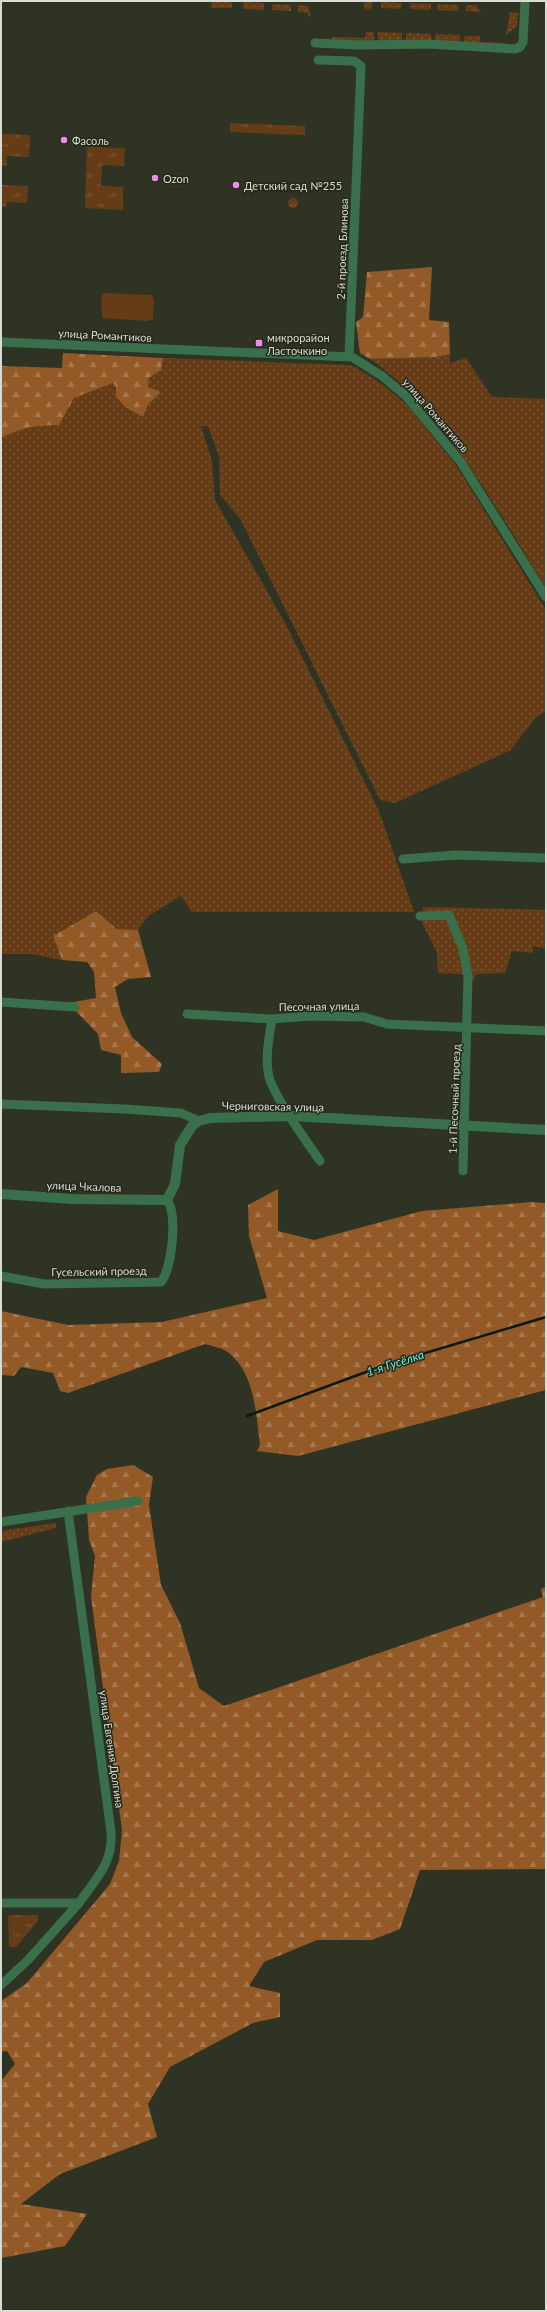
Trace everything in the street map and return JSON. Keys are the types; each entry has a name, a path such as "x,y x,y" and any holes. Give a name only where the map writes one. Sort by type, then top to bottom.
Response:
{"street":[{"path":"315,43 359,46 429,44 515,49 520,47 523,42 525,1"},
{"name":"2-й проезд Блинова","path":"318,60 354,62 361,66 350,357"},
{"name":"улица Романтиков","path":"1,342 350,357 369,366 395,385 455,455 546,597"},
{"path":"404,859 456,855 546,858"},
{"name":"1-й Песочный проезд","path":"420,916 449,915 463,949 468,976 468,1028 463,1171"},
{"path":"1,1002 75,1007"},
{"name":"Песочная улица","path":"187,1014 272,1019 309,1016 364,1017 387,1024 546,1031"},
{"path":"272,1019 269,1038 270,1080 320,1161"},
{"path":"1,1104 124,1109 174,1113 191,1117 199,1121 192,1126 180,1145 175,1184 167,1200"},
{"name":"Черниговская улица","path":"199,1121 222,1116 291,1116 546,1130"},
{"name":"улица Чкалова","path":"1,1194 72,1199 167,1200"},
{"name":"Гусельский проезд","path":"1,1276 44,1284 161,1282 166,1276 172,1242 172,1206 167,1200"},
{"path":"1,1522 138,1501"},
{"name":"улица Евгения Долгина","path":"1,1986 28,1960 79,1903 108,1860 112,1849 112,1832 68,1512"},
{"path":"1,1903 79,1903"}],"green space":[{"path":"368,0 373,5 368,10 363,5"},
{"path":"212,1 232,2 232,8 211,8"},
{"path":"244,2 264,3 264,10 243,9"},
{"path":"381,2 402,3 401,9 381,8"},
{"path":"410,3 431,4 431,10 410,9"},
{"path":"272,4 291,5 291,11 272,10"},
{"path":"438,4 458,5 458,11 437,10"},
{"path":"298,5 308,6 311,17 309,17 308,13 298,12"},
{"path":"466,5 476,5 481,12 466,11"},
{"path":"510,12 518,13 517,26 506,35"},
{"path":"366,32 374,32 374,43 332,42 332,37 365,38"},
{"path":"378,32 402,33 402,41 378,42"},
{"path":"406,33 431,34 431,42 406,41"},
{"path":"435,34 460,35 460,43 435,42"},
{"path":"464,36 480,36 480,42 507,43 504,46 464,43"},
{"path":"230,123 305,126 305,135 230,132"},
{"path":"1,134 30,135 29,157 7,156 7,166 1,165"},
{"path":"87,147 125,148 124,166 102,165 101,186 123,187 123,210 85,208"},
{"path":"1,185 28,186 27,203 7,202 6,207 1,206"},
{"path":"291,198 295,198 297,199 297,207 291,208 288,205 288,201"},
{"path":"432,267 429,320 449,322 450,354 436,357 370,359 360,353 356,322 363,317 367,272"},
{"path":"104,293 152,295 154,300 153,319 148,321 102,318 101,298"},
{"path":"63,353 163,358 161,370 149,378 148,387 161,392 148,405 143,417 125,407 116,397 116,387 113,383 74,398 59,425 29,428 1,438 1,366 62,368"},
{"path":"450,354 450,363 466,358 492,397 546,399 546,588 489,496 445,433 422,405 397,380 370,359 436,357"},
{"path":"163,358 349,365 357,368 383,385 407,405 456,465 546,610 546,711 535,718 511,750 395,803 380,800 241,520 220,495 219,457 208,426 201,426 212,461 215,500 285,623 379,811 414,912 192,912 181,896 148,916 138,930 117,929 96,911 53,936 62,960 32,954 1,954 1,438 29,428 59,425 74,398 113,383 116,387 116,397 125,407 143,417 148,405 161,392 148,387 149,378 161,370"},
{"path":"423,907 546,910 546,949 533,946 533,953 512,951 505,973 476,974 472,982 467,982 462,974 438,973 437,952 422,923"},
{"path":"96,911 117,929 138,930 151,977 128,979 115,987 121,1013 132,1037 162,1064 159,1072 121,1073 121,1055 101,1050 98,1034 68,1003 96,998 94,972 87,962 62,960 53,936"},
{"path":"278,1189 278,1231 314,1240 422,1211 531,1202 546,1203 546,1390 298,1456 257,1451 260,1445 253,1395 249,1383 238,1362 227,1351 214,1346 205,1344 68,1393 60,1391 53,1373 21,1367 14,1376 2,1375 1,1311 68,1325 162,1322 267,1298 249,1236 248,1205"},
{"path":"133,1465 153,1477 149,1505 161,1585 180,1623 199,1688 224,1706 543,1597 541,1589 546,1587 546,1869 420,1870 400,1929 372,1940 317,1940 264,1962 249,1986 280,1993 280,2017 253,2023 170,2067 148,2104 157,2137 60,2174 21,2204 87,2214 65,2246 1,2258 1,2081 15,2064 7,2051 1,2052 1,2001 27,1983 110,1884 119,1861 122,1830 91,1597 95,1556 89,1540 86,1497 97,1475 107,1469"},
{"path":"56,1523 56,1528 1,1542 1,1531"},
{"path":"8,1915 38,1915 38,1921 16,1947 9,1947"}],"waterway":[{"name":"1-я Гусёлка","path":"247,1416 385,1365 546,1317"}],"place":[{"name":"Фасоль","path":"64,140"},
{"name":"Ozon","path":"155,178"},
{"name":"Детский сад №255","path":"236,185"},
{"name":"микрорайон Ласточкино","path":"259,343"}]}
